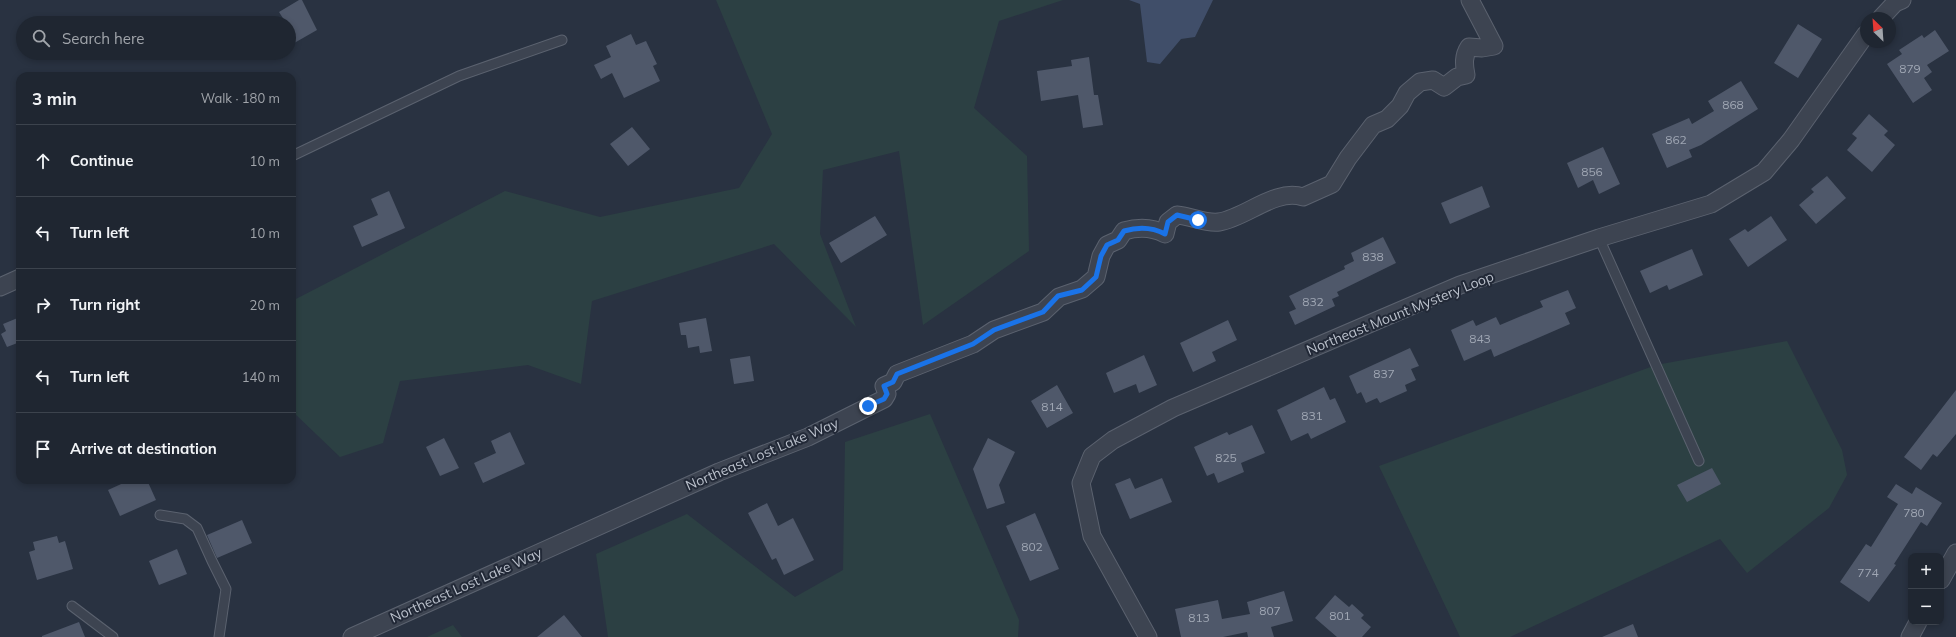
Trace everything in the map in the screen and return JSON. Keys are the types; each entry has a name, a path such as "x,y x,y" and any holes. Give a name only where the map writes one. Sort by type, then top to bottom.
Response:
{"street":[{"name":"Northeast Lost Lake Way","path":"352,637 718,472 808,437 834,423 848,418 858,410 884,399 887,394 884,386 893,382 897,374 973,344 994,330 1043,312 1058,296 1082,290 1096,277 1101,256 1107,245 1118,240 1124,231 1134,228 1152,229 1165,234 1168,222 1177,215 1213,223 1221,222 1268,202 1293,194 1303,197 1332,184 1348,158 1373,125 1387,119 1400,106 1407,93 1420,82 1433,80 1444,87 1457,77 1466,75 1464,66 1465,53 1469,47 1482,48 1494,46 1470,0"},
{"path":"1887,12 1895,3 1902,0"},
{"name":"Northeast Mount Mystery Loop","path":"1148,637 1092,536 1081,483 1092,456 1113,440 1173,408 1460,285 1599,238 1711,204 1764,172 1791,140 1860,42"},
{"path":"0,287 16,280"},
{"path":"1944,575 1956,553"},
{"path":"1910,637 1916,625"}],"lane":[{"path":"296,154 459,76 562,40"},
{"path":"1599,238 1699,461"},
{"path":"160,515 185,519 197,528 226,589 219,637"},
{"path":"72,606 113,637"}],"green space":[{"path":"716,0 1063,0 999,21 974,108 1027,156 1029,251 923,325 899,151 823,170 820,234 856,327 774,244 592,301 581,384 528,365 400,381 383,443 340,457 296,415 296,299 505,191 600,217 739,188 772,134"},
{"path":"1787,341 1842,450 1847,475 1829,508 1747,573 1720,539 1510,637 1460,637 1379,466 1656,365"},
{"path":"930,414 1019,620 1018,637 608,637 596,554 687,514 795,597 843,570 845,442"},
{"path":"453,625 462,637 427,637"}],"water":[{"path":"1129,0 1213,0 1195,37 1181,39 1160,64 1147,62 1140,4"}],"building":[{"path":"299,0 302,0 317,30 296,42 296,16 282,16 279,12"},
{"path":"1798,24 1822,39 1798,78 1774,63"},
{"path":"1935,30 1949,51 1927,65 1932,72 1924,78 1932,90 1913,103 1887,64 1902,54 1899,50 1922,35 1924,38"},
{"path":"631,34 636,45 646,41 657,64 653,66 660,81 624,98 612,73 601,79 594,65 611,57 606,46"},
{"path":"1089,57 1094,95 1098,95 1103,125 1083,128 1078,95 1041,101 1037,71 1072,66 1071,60"},
{"path":"1741,81 1758,109 1701,145 1689,150 1692,157 1667,168 1652,134 1689,118 1692,124 1714,111 1708,101"},
{"path":"1869,114 1888,131 1884,135 1895,145 1872,172 1847,150 1857,138 1852,134"},
{"path":"632,127 650,149 628,166 610,144"},
{"path":"1603,147 1620,184 1599,194 1593,180 1578,188 1567,163"},
{"path":"1827,176 1846,198 1816,224 1799,205 1814,192 1811,189"},
{"path":"1482,186 1490,207 1450,224 1441,203"},
{"path":"389,191 405,228 362,247 353,226 378,215 371,199"},
{"path":"875,216 887,235 841,263 829,243"},
{"path":"1771,216 1787,240 1748,267 1729,239 1745,229 1748,232"},
{"path":"1383,237 1396,263 1337,292 1339,296 1332,299 1335,306 1295,325 1289,312 1296,309 1289,296 1345,269 1344,266 1354,261 1351,253"},
{"path":"1692,249 1703,275 1669,290 1667,285 1650,293 1640,271"},
{"path":"1568,290 1576,308 1565,313 1570,324 1494,357 1491,349 1464,361 1451,330 1473,320 1476,326 1496,317 1500,325 1543,307 1540,301"},
{"path":"706,318 712,351 700,353 699,346 688,348 686,335 681,335 679,323"},
{"path":"16,319 16,344 7,347 1,334 6,331 3,324"},
{"path":"1228,320 1237,340 1212,352 1216,361 1193,372 1180,343"},
{"path":"1410,348 1419,366 1411,369 1416,380 1405,385 1407,391 1380,403 1377,398 1366,403 1361,392 1357,394 1349,376"},
{"path":"1144,355 1157,385 1139,393 1136,384 1114,393 1106,373"},
{"path":"750,356 754,381 734,384 730,359"},
{"path":"1057,385 1073,413 1047,428 1031,401"},
{"path":"1324,387 1330,400 1335,398 1346,422 1311,439 1308,433 1291,441 1277,410"},
{"path":"1956,390 1956,434 1937,457 1933,454 1921,470 1904,457"},
{"path":"1252,425 1265,453 1241,463 1244,472 1218,483 1214,473 1207,476 1194,447 1227,432 1229,435"},
{"path":"510,432 525,464 483,483 474,463 496,453 491,441"},
{"path":"444,438 459,468 440,476 426,447"},
{"path":"988,438 1015,452 999,485 1005,503 987,509 973,469"},
{"path":"1712,468 1721,484 1687,502 1677,485"},
{"path":"1130,478 1135,489 1162,478 1172,502 1130,519 1115,484"},
{"path":"121,484 149,484 156,500 120,516 108,490"},
{"path":"1896,484 1912,494 1916,487 1942,503 1927,526 1921,522 1894,564 1896,565 1869,602 1840,582 1866,544 1871,547 1898,504 1887,497"},
{"path":"767,503 778,526 793,518 814,560 784,575 776,558 772,560 748,513"},
{"path":"1035,513 1059,569 1030,581 1006,526"},
{"path":"242,520 252,543 217,558 207,535"},
{"path":"57,536 59,543 65,541 73,569 37,580 29,552 35,550 33,542"},
{"path":"177,549 187,574 159,585 149,561"},
{"path":"1284,591 1293,621 1271,627 1274,637 1248,637 1247,632 1223,637 1181,637 1175,609 1218,600 1222,619 1250,614 1247,602"},
{"path":"1335,595 1349,607 1352,604 1364,615 1361,618 1371,627 1362,637 1337,637 1315,618"},
{"path":"564,615 582,637 537,637"},
{"path":"79,622 85,637 42,637 42,636"},
{"path":"1633,624 1638,637 1602,637"}],"route":[{"path":"868,406 884,399 887,394 884,386 893,382 897,374 973,344 994,330 1043,312 1058,296 1082,290 1096,277 1101,256 1107,245 1118,240 1124,231 1134,228 1152,229 1165,234 1168,222 1177,215 1198,220"}]}
